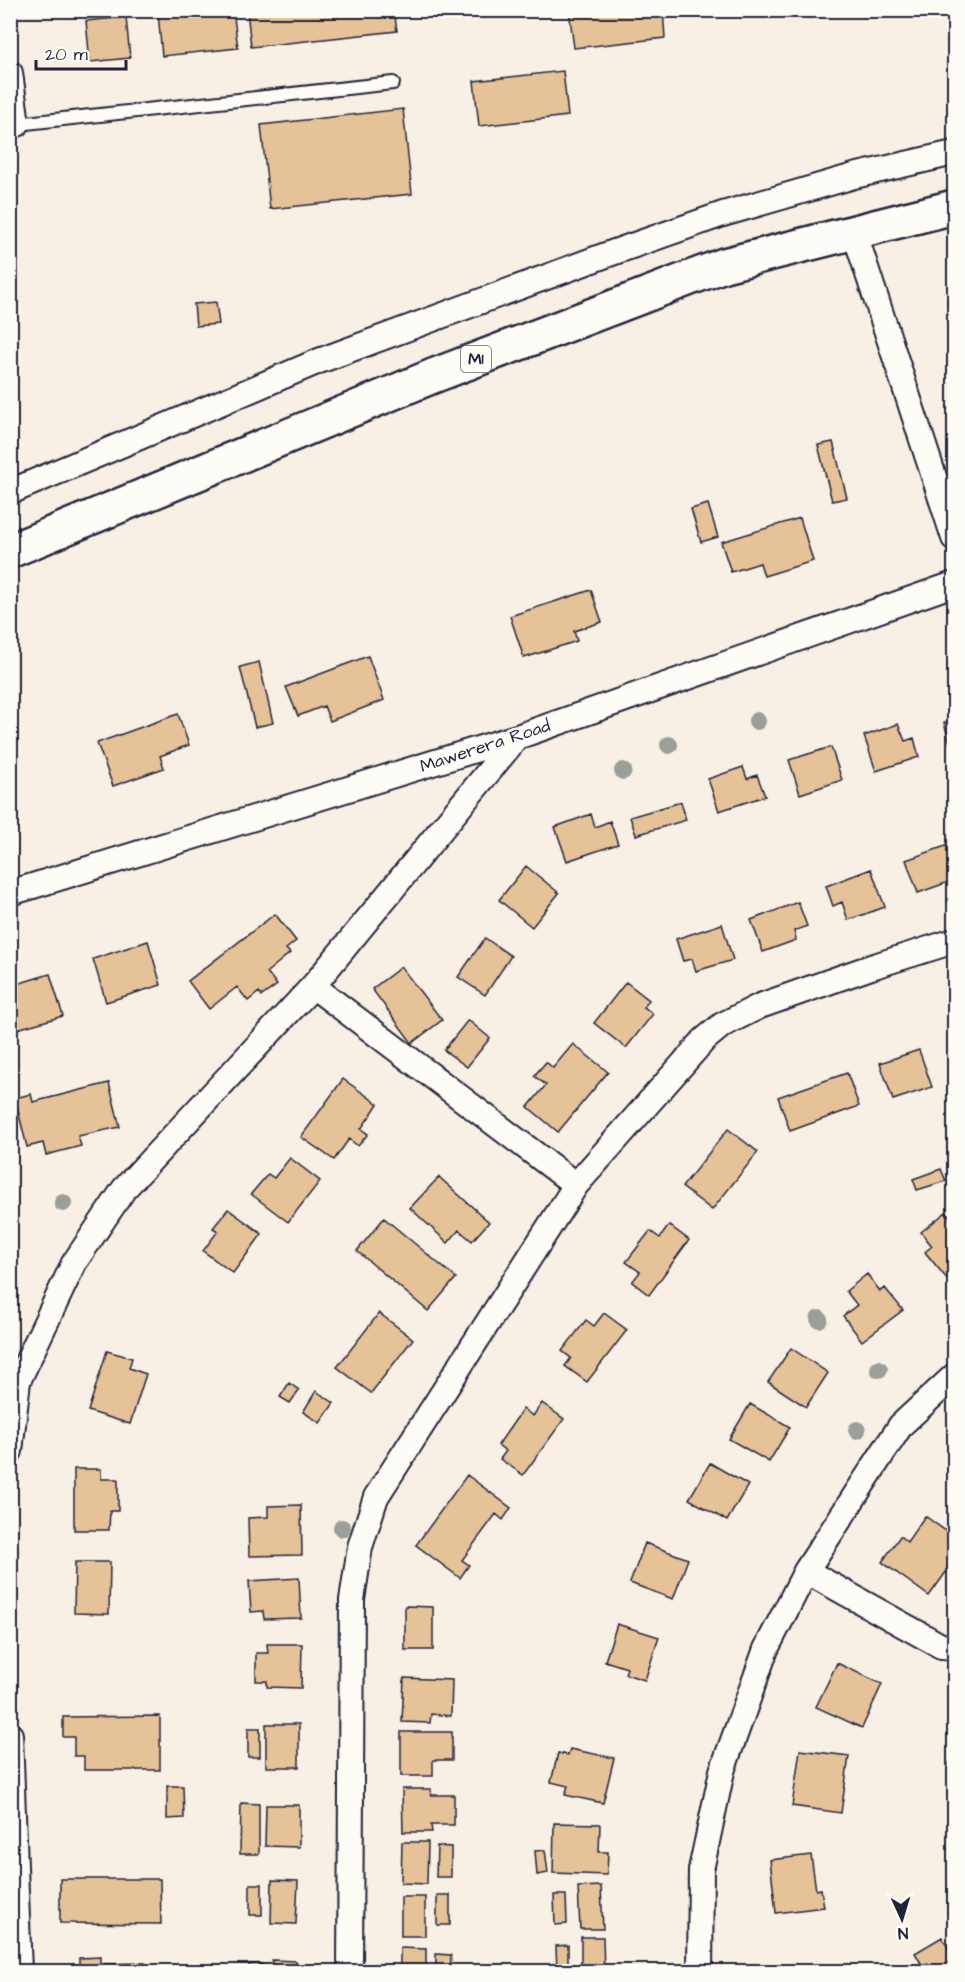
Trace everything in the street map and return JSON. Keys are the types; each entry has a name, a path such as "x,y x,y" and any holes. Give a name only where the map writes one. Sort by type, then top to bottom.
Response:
{"highway":[{"name":"M1","path":"10,551 433,376 724,265 954,207"}],"street":[{"path":"10,73 14,124"},
{"path":"10,492 319,361 606,255 745,208 854,176 954,153"},
{"path":"854,231 954,538"},
{"name":"Mawerera Road","path":"10,893 518,736 954,584"},
{"path":"10,1451 18,1381 74,1263 124,1189 313,986 518,736"},
{"path":"350,1971 352,1600 360,1547 376,1497 576,1185 704,1040 722,1025 771,1002 954,941"},
{"path":"313,986 576,1185"},
{"path":"700,1971 701,1870 722,1771 766,1649 806,1571 901,1425 954,1376"},
{"path":"806,1571 941,1646 954,1647"},
{"path":"10,1735 19,1971"}],"lane":[{"path":"14,124 393,83"}],"building":[{"path":"184,10 233,10 238,48 162,56 158,13"},
{"path":"247,10 394,10 397,31 251,47"},
{"path":"569,10 663,10 665,38 574,48"},
{"path":"126,17 130,58 90,62 86,21"},
{"path":"563,71 568,116 479,126 474,81"},
{"path":"403,109 412,194 270,209 261,125"},
{"path":"216,302 219,324 196,326 194,304"},
{"path":"833,442 847,498 832,501 818,445"},
{"path":"708,504 718,537 701,542 691,509"},
{"path":"800,518 813,561 764,576 760,563 731,572 721,542"},
{"path":"591,590 602,622 574,631 577,641 524,658 510,616"},
{"path":"368,656 384,700 330,721 324,706 298,716 286,687"},
{"path":"259,662 273,723 255,727 240,667"},
{"path":"954,706 954,720 950,708"},
{"path":"178,714 189,745 160,756 164,768 113,786 97,743"},
{"path":"954,720 954,749 952,750 944,723"},
{"path":"898,724 905,741 914,738 919,757 876,771 864,736"},
{"path":"831,747 842,780 800,794 789,760"},
{"path":"743,767 747,779 757,775 765,796 719,811 708,779"},
{"path":"681,802 686,820 636,835 630,817"},
{"path":"591,814 595,827 610,821 618,844 567,861 555,827"},
{"path":"954,843 954,880 918,893 906,860"},
{"path":"526,866 559,893 532,927 499,900"},
{"path":"871,869 885,907 848,920 842,902 833,906 826,886"},
{"path":"798,902 807,926 794,931 796,940 763,952 751,920"},
{"path":"275,914 296,941 286,949 290,953 267,972 277,985 262,996 259,992 248,1001 237,987 209,1009 188,981"},
{"path":"722,924 733,960 696,971 692,959 683,961 676,939"},
{"path":"485,938 511,956 485,995 458,977"},
{"path":"148,941 161,985 106,1002 93,959"},
{"path":"401,967 442,1020 412,1043 372,989"},
{"path":"50,974 63,1016 10,1031 10,986"},
{"path":"626,982 649,1000 644,1007 653,1014 626,1048 594,1023"},
{"path":"468,1020 490,1038 467,1067 444,1050"},
{"path":"573,1044 608,1072 558,1132 528,1107 546,1085 534,1076 546,1062 553,1068"},
{"path":"919,1050 932,1087 893,1100 880,1063"},
{"path":"847,1073 859,1106 790,1131 778,1097"},
{"path":"343,1079 378,1104 361,1129 368,1134 358,1146 349,1139 334,1160 301,1137"},
{"path":"109,1083 120,1127 78,1136 81,1146 46,1155 43,1143 27,1147 15,1098 31,1094 33,1102"},
{"path":"728,1129 758,1152 712,1210 682,1187"},
{"path":"290,1158 320,1181 288,1222 251,1194 268,1174 274,1178"},
{"path":"941,1169 946,1181 917,1190 913,1179"},
{"path":"439,1177 489,1222 472,1241 459,1230 448,1243 410,1208"},
{"path":"228,1209 262,1234 233,1273 203,1251 218,1231 213,1228"},
{"path":"946,1212 954,1220 954,1273 947,1279 925,1252 932,1246 921,1232"},
{"path":"384,1218 456,1278 428,1311 357,1251"},
{"path":"669,1225 689,1240 649,1295 632,1282 640,1272 626,1262 650,1231 660,1238"},
{"path":"867,1274 880,1291 885,1288 903,1310 862,1341 843,1316 857,1305 846,1291"},
{"path":"379,1313 413,1339 371,1393 337,1367"},
{"path":"604,1313 627,1330 587,1382 565,1366 571,1358 562,1351 586,1320 594,1326"},
{"path":"791,1348 828,1373 806,1407 768,1382"},
{"path":"107,1351 132,1358 129,1368 146,1374 130,1424 88,1411"},
{"path":"289,1383 299,1390 290,1403 280,1397"},
{"path":"316,1391 334,1403 320,1423 303,1412"},
{"path":"542,1403 564,1419 523,1475 500,1459 506,1451 498,1445 523,1409 533,1416"},
{"path":"750,1404 790,1427 769,1462 729,1439"},
{"path":"710,1463 748,1485 727,1521 689,1499"},
{"path":"74,1469 101,1469 101,1479 118,1479 118,1511 110,1511 109,1530 74,1530"},
{"path":"467,1475 511,1508 503,1520 496,1514 462,1560 469,1565 460,1578 416,1545"},
{"path":"301,1505 302,1555 249,1556 248,1518 268,1517 268,1506"},
{"path":"925,1516 954,1537 954,1561 929,1596 882,1562 900,1536 907,1542"},
{"path":"645,1543 688,1559 673,1599 630,1583"},
{"path":"75,1562 110,1562 109,1614 74,1613"},
{"path":"299,1578 301,1618 264,1619 263,1611 251,1612 249,1581"},
{"path":"405,1606 433,1607 433,1650 405,1650"},
{"path":"617,1624 659,1637 645,1680 625,1674 627,1668 605,1661"},
{"path":"267,1644 302,1644 301,1688 267,1687 267,1681 256,1681 256,1653 268,1653"},
{"path":"837,1663 882,1684 862,1728 816,1707"},
{"path":"404,1678 452,1680 451,1716 431,1714 430,1723 402,1722"},
{"path":"160,1716 160,1770 84,1770 84,1756 74,1756 74,1737 63,1737 63,1717"},
{"path":"266,1724 299,1724 299,1767 266,1767"},
{"path":"248,1728 260,1728 260,1757 248,1757"},
{"path":"401,1732 452,1732 452,1760 433,1760 433,1776 401,1776"},
{"path":"570,1749 614,1758 603,1803 565,1795 568,1786 551,1782 558,1753 568,1755"},
{"path":"800,1750 849,1756 841,1813 792,1806"},
{"path":"954,1762 954,1804 949,1763"},
{"path":"167,1786 183,1786 184,1818 167,1819"},
{"path":"402,1789 431,1789 431,1795 454,1795 454,1825 431,1825 432,1832 403,1832"},
{"path":"241,1803 259,1804 259,1854 240,1854"},
{"path":"266,1805 299,1805 299,1847 265,1846"},
{"path":"554,1823 600,1824 599,1852 608,1852 607,1875 553,1873"},
{"path":"402,1842 428,1842 427,1884 401,1883"},
{"path":"437,1846 451,1847 451,1877 436,1877"},
{"path":"545,1850 548,1873 537,1875 535,1851"},
{"path":"811,1855 816,1890 821,1889 824,1907 776,1913 770,1860"},
{"path":"60,1879 160,1879 161,1924 60,1923"},
{"path":"272,1880 298,1881 296,1924 271,1923"},
{"path":"250,1884 262,1884 262,1915 250,1915"},
{"path":"601,1886 603,1929 580,1929 578,1887"},
{"path":"437,1895 450,1895 450,1925 437,1925"},
{"path":"554,1895 566,1895 567,1924 555,1925"},
{"path":"401,1897 425,1897 425,1936 401,1936"},
{"path":"581,1937 603,1937 604,1972 581,1972"},
{"path":"942,1937 954,1958 954,1972 926,1972 915,1953"},
{"path":"568,1945 568,1972 557,1972 556,1946"},
{"path":"400,1948 426,1949 426,1972 400,1972"},
{"path":"436,1954 451,1955 450,1972 436,1972"},
{"path":"100,1957 100,1964 145,1963 145,1972 66,1972 66,1967 79,1967 79,1958"},
{"path":"272,1960 296,1961 296,1972 272,1972"},
{"path":"249,1964 262,1964 261,1972 249,1972"},
{"path":"821,1968 848,1970 848,1972 821,1972"}]}
